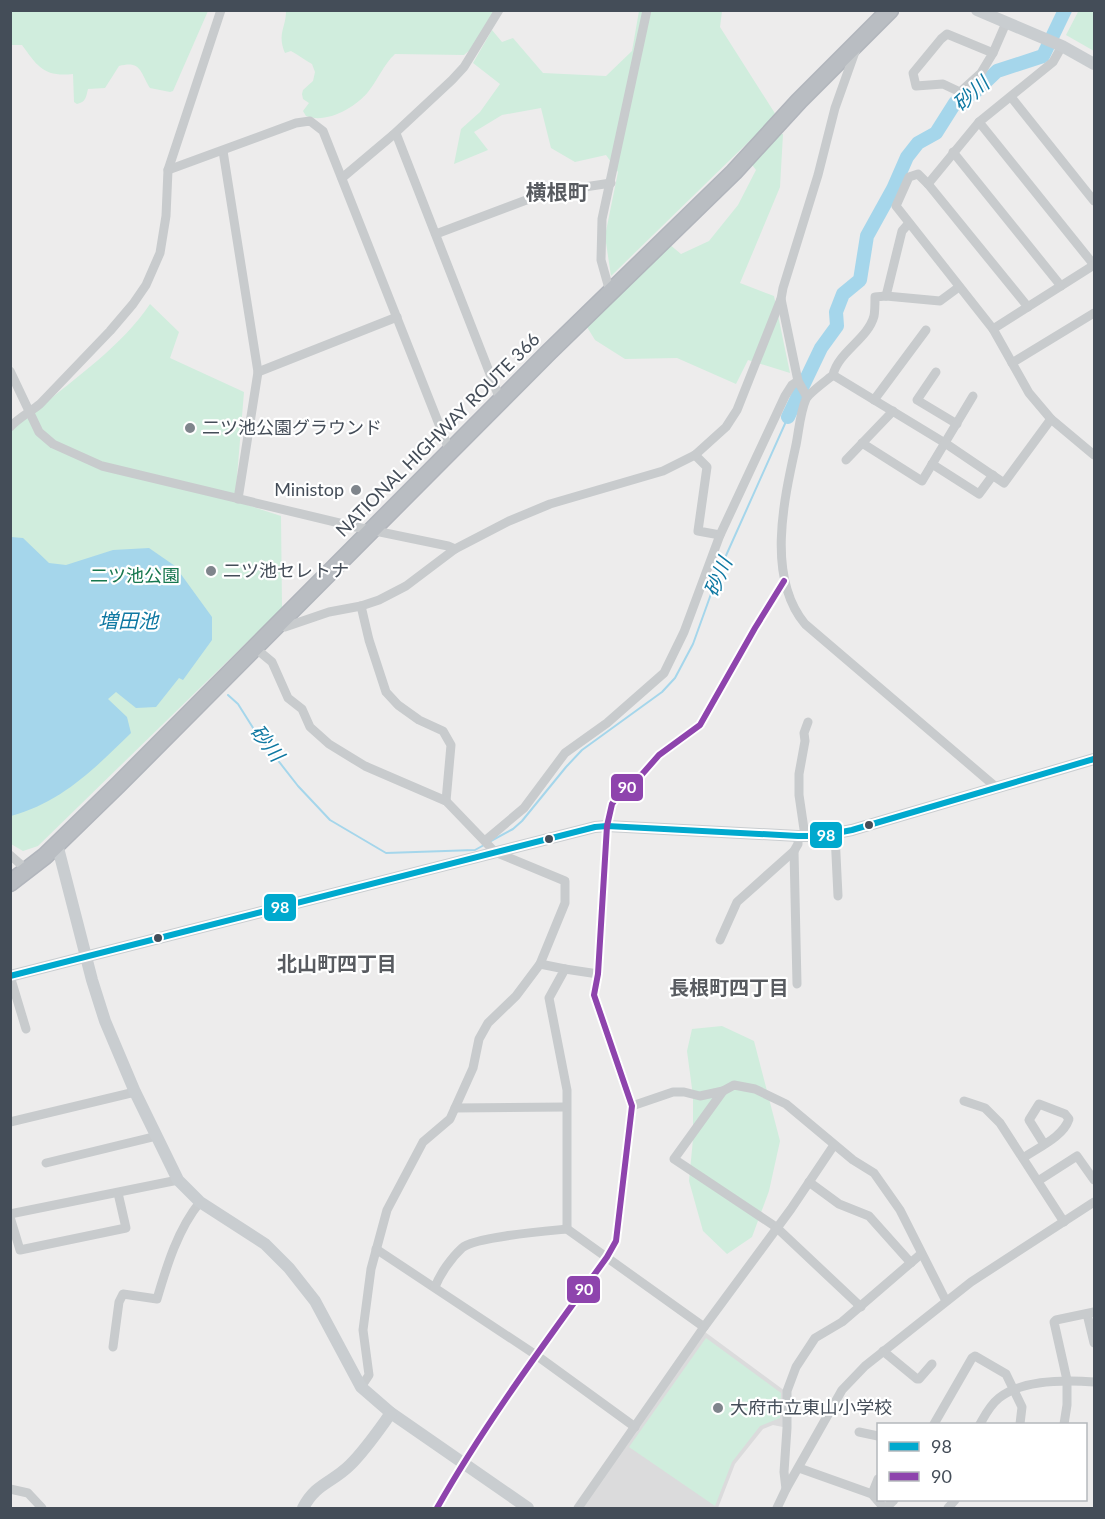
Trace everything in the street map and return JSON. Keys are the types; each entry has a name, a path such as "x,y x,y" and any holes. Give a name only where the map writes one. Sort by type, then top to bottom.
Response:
{"highway":[{"name":"NATIONAL HIGHWAY ROUTE 366","path":"10,883 57,844 610,292 734,172 890,10"}],"street":[{"path":"10,427 23,414 29,413 110,331 134,304 146,285 160,253 166,216 168,171 221,10"},
{"path":"342,178 393,135 464,67 499,10"},
{"path":"610,292 602,260 605,197 611,183 636,54 647,10"},
{"path":"977,10 1060,45 1095,64"},
{"path":"993,53 947,34 913,74 916,86 943,84 960,92 981,73 993,53 1006,23"},
{"path":"858,44 835,108 818,175 783,288 782,299 799,383 806,397 783,507 784,580 791,602 805,624 997,788"},
{"path":"928,184 979,122 1053,62 1060,45"},
{"path":"1011,97 1095,201"},
{"path":"168,171 296,123 310,122 323,131 450,452"},
{"path":"979,122 1095,265 993,329"},
{"path":"393,135 397,136 501,402"},
{"path":"223,151 258,372 238,499"},
{"path":"953,152 1061,286"},
{"path":"1028,307 928,184 918,174 909,177 896,206 993,329 1029,393 1051,419 1095,455"},
{"path":"436,234 545,193 611,183"},
{"path":"886,297 902,231 909,223"},
{"path":"806,397 833,375 873,318 876,297 940,302 959,287"},
{"path":"277,625 285,627 329,612 362,606 406,586 454,549 509,521 550,504 663,471 695,455 726,427 737,410 782,299"},
{"path":"1012,363 1095,313"},
{"path":"258,372 397,317"},
{"path":"874,400 926,330"},
{"path":"10,371 39,432 53,444 102,466 454,549"},
{"path":"936,372 917,400 957,424"},
{"path":"833,375 945,443 1004,483 1051,419"},
{"path":"486,840 524,808 565,753 607,723 664,673 684,632 720,536 785,396 792,385 799,383"},
{"path":"862,443 922,481 973,396"},
{"path":"846,460 893,411"},
{"path":"695,455 707,466 698,531 720,536"},
{"path":"932,464 979,494 993,475"},
{"path":"437,1509 463,1462 616,1241 632,1106 594,995 598,975 607,826 612,804 619,794 637,780 659,755 700,725 784,580"},
{"path":"362,606 369,640 386,692 398,705 419,720 443,731 452,745 446,801"},
{"path":"258,644 260,652 272,662 288,698 302,709 310,727 329,744 365,766 446,801 486,840 495,852 565,881 565,903 540,964 516,996 488,1023 479,1039 473,1068 450,1119 423,1142 387,1210 376,1249 363,1330 369,1375 362,1388"},
{"path":"720,940 737,902 794,851 802,836 799,774 805,741 804,733 808,722"},
{"path":"26,1029 10,976 495,852 607,826 802,836 835,834 1095,759"},
{"path":"835,834 837,896"},
{"path":"57,844 105,1021 135,1092 178,1180 200,1202 257,1237 298,1278 315,1301 362,1388 391,1413 528,1509"},
{"path":"794,851 797,984"},
{"path":"10,855 27,870"},
{"path":"540,964 598,975"},
{"path":"565,969 549,998 567,1090 567,1229"},
{"path":"632,1106 673,1092 700,1096 723,1091 734,1085 755,1089 786,1104 834,1145 874,1173 900,1210 946,1301"},
{"path":"723,1091 674,1159 776,1227 861,1307"},
{"path":"10,1122 135,1092"},
{"path":"964,1101 985,1108 1000,1124 1064,1222"},
{"path":"1023,1158 1044,1144 1059,1134 1069,1119 1065,1114 1039,1104 1029,1120 1044,1144"},
{"path":"455,1108 566,1107"},
{"path":"46,1163 157,1136"},
{"path":"578,1509 834,1145"},
{"path":"1038,1181 1077,1156 1095,1180"},
{"path":"118,1193 126,1228 20,1250 10,1215 178,1180"},
{"path":"809,1182 839,1204 868,1216 911,1263"},
{"path":"113,1347 119,1302 123,1294 157,1299 164,1273 185,1223 200,1202"},
{"path":"777,1509 842,1390 865,1366 971,1282 1094,1205"},
{"path":"435,1287 439,1278 463,1247 505,1236 567,1229 704,1327"},
{"path":"376,1249 536,1355 635,1427"},
{"path":"786,1489 784,1472 787,1391 796,1367 815,1338 842,1322 861,1307 921,1254"},
{"path":"1064,1423 1067,1405 1066,1380 1054,1323 1056,1320 1091,1313 1095,1343"},
{"path":"884,1351 917,1379 932,1364"},
{"path":"935,1423 972,1358 977,1358 1006,1374 1023,1411 1020,1423"},
{"path":"981,1423 988,1410 999,1398 1013,1390 1066,1380 1095,1382"},
{"path":"303,1509 309,1497 318,1487 348,1467 364,1450 391,1413"},
{"path":"859,1432 877,1436"},
{"path":"799,1468 872,1494 877,1500"},
{"path":"872,1494 877,1483"},
{"path":"10,1489 28,1492 42,1509"}],"shaded area":[{"name":"大府市立東山小学校","path":"705,1332 785,1391 783,1427 773,1425 763,1429 735,1464 718,1508 582,1508"}],"green space":[{"path":"1079,10 1094,11 1094,51 1066,35"},
{"path":"10,11 208,11 173,91 150,88 136,66 126,65 119,66 105,88 88,89 84,100 77,104 74,102 73,74 48,72 38,65 22,45 11,45"},
{"path":"286,11 494,11 471,49 464,55 395,54 368,92 356,104 331,116 314,118 306,116 303,111 309,103 303,99 302,94 303,90 313,81 315,72 312,64 297,54 291,51 285,53 282,35"},
{"path":"639,11 722,11 720,27 776,115 611,276 605,236 618,172 606,155 575,162 551,148 541,108 502,115 474,132 488,150 454,164 461,129 480,112 500,84 473,63 492,30 502,42 513,38 543,73 606,76 632,51"},
{"path":"778,134 783,134 780,187 740,283 774,296 790,373 748,360 736,384 677,358 625,359 595,340 587,327 669,244 681,254 709,241 738,205 756,170 750,162"},
{"name":"二ツ池公園","path":"150,304 179,332 170,358 244,392 235,501 281,516 282,608 38,846 23,851 11,844 11,425 20,415 29,419 98,360 126,334"},
{"path":"722,1026 754,1041 780,1141 769,1191 752,1237 727,1254 703,1231 689,1181 693,1139 693,1096 687,1051 692,1029"},
{"name":"大府市立東山小学校","path":"706,1338 781,1393 780,1418 760,1426 732,1462 715,1506 629,1447"}],"water":[{"name":"増田池","path":"11,537 23,538 49,563 66,565 113,550 149,548 175,566 212,617 212,640 183,680 179,678 156,707 136,708 116,692 108,699 127,717 131,733 62,793 29,810 11,816"}],"waterway":[{"name":"砂川","path":"788,417 821,348 837,326 836,312 843,294 860,280 867,236 893,189 907,157 918,143 936,133 955,103 975,92 997,71 1043,56 1065,10"},
{"name":"砂川","path":"489,842 513,829 522,821 582,750 662,692 675,678 693,644 720,569 788,417"},
{"name":"砂川","path":"228,695 238,704 255,731 298,786 330,820 386,853 475,850 484,845"}],"transit line":[{"name":"90","path":"437,1508 497,1412 616,1241 632,1106 594,995 598,974 607,826 612,804 619,794 637,780 659,755 700,725 784,581"},
{"name":"98","path":"10,976 595,827 821,836 852,830 1094,759"}],"place":[{"name":"二ツ池公園グラウンド","path":"190,428"},
{"name":"Ministop","path":"356,490"},
{"name":"二ツ池セレトナ","path":"211,571"},
{"name":"大府市立東山小学校","path":"718,1408"}],"district":[{"name":"横根町","path":"557,193"},
{"name":"北山町四丁目","path":"337,964"},
{"name":"長根町四丁目","path":"729,988"}]}
